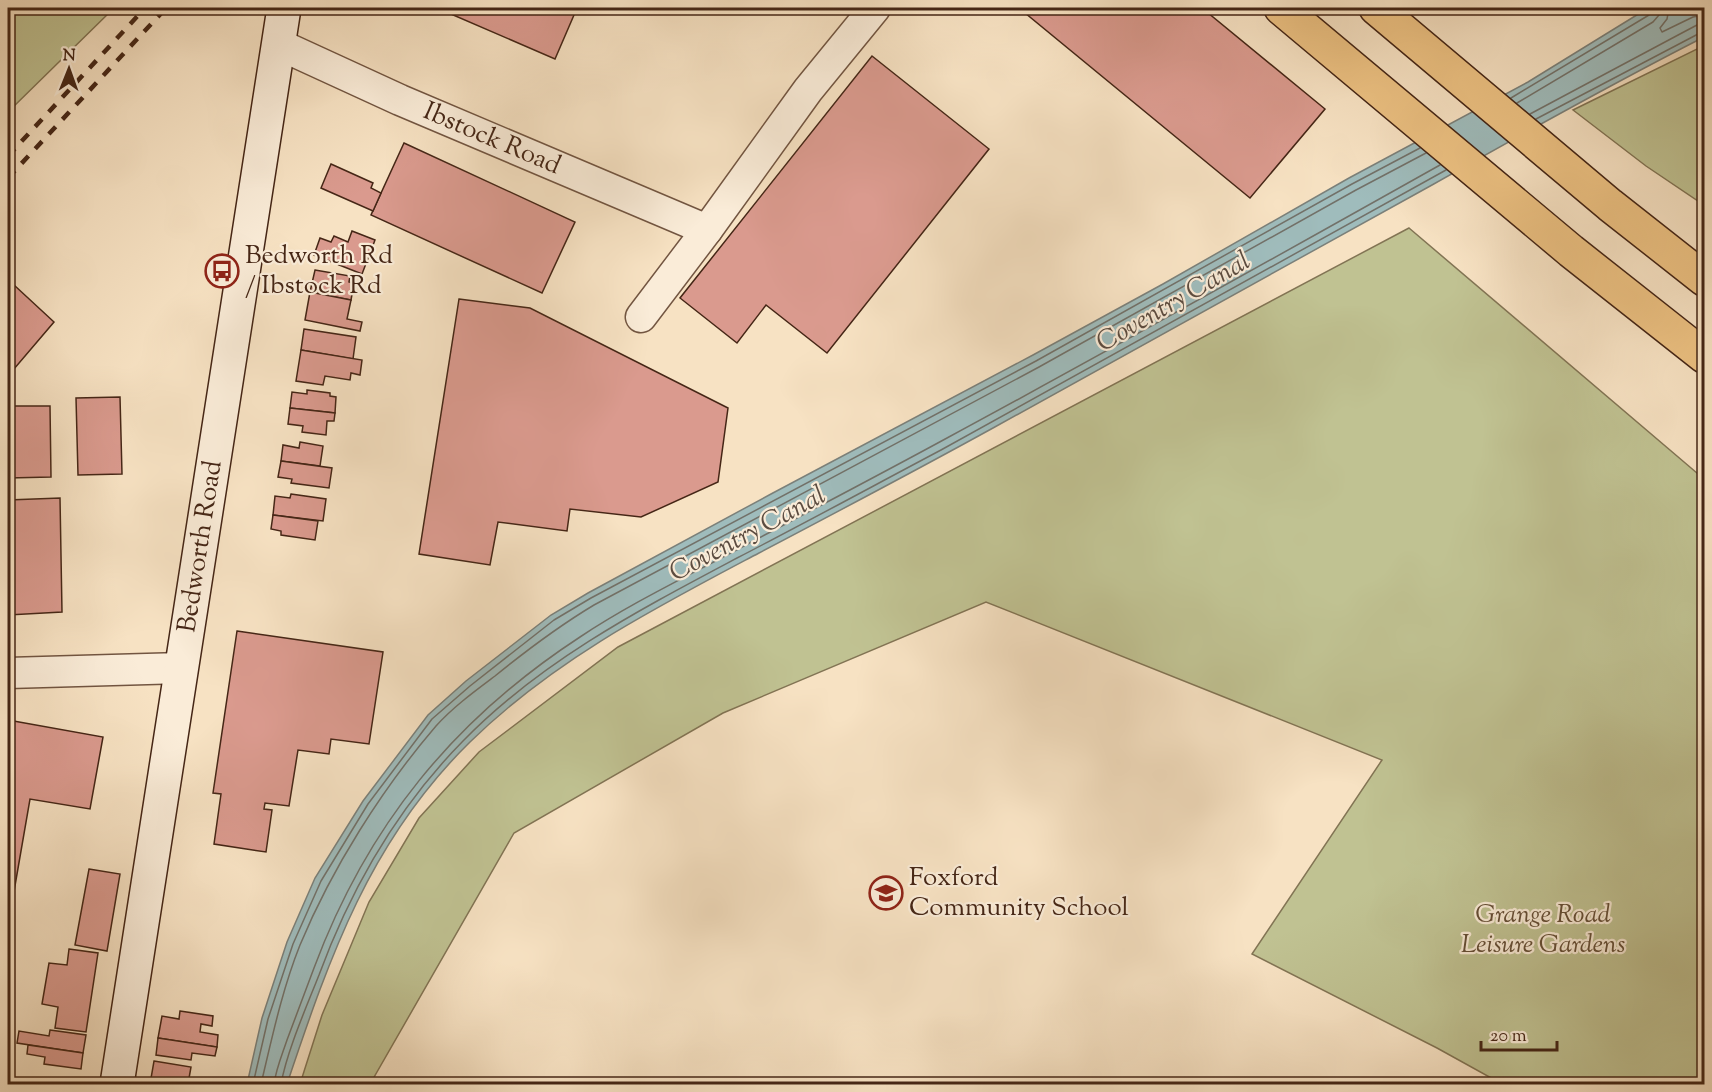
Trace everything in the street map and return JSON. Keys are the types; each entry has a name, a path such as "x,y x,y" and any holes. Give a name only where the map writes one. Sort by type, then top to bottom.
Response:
{"highway":[{"path":"1281,8 1571,251 1704,356"},
{"path":"1376,8 1610,205 1704,279"}],"main road":[{"name":"Bedworth Road","path":"117,1084 284,8"}],"street":[{"path":"641,317 808,90 875,8"},
{"name":"Ibstock Road","path":"278,44 400,100 707,230"},
{"path":"8,673 182,668"}],"green space":[{"path":"8,8 114,8 8,112"},
{"path":"1701,47 1704,49 1704,205 1646,166 1573,110"},
{"name":"Grange Road Leisure Gardens","path":"1409,228 1704,479 1704,1084 1502,1084 1437,1048 1252,954 1382,760 986,602 723,713 514,833 372,1084 300,1084 322,1015 369,902 419,818 479,752 618,647"}],"water":[{"name":"Coventry Canal","path":"1653,8 1704,8 1704,37 1567,110 964,444 644,615 571,660 536,685 470,742 435,780 405,819 379,860 337,945 287,1084 247,1084 262,1018 287,942 315,878 363,801 428,715 466,681 551,615 1163,284 1349,178 1528,82 1640,13"}],"building":[{"path":"437,8 577,8 555,59"},
{"path":"1019,8 1202,8 1325,109 1250,198"},
{"path":"872,56 989,149 827,353 766,305 737,343 680,298"},
{"path":"404,143 575,222 542,293 371,215"},
{"path":"331,164 373,183 371,188 381,193 373,211 321,188"},
{"path":"352,231 375,240 362,274 314,255 320,238 331,242 334,236 348,242"},
{"path":"315,270 350,276 349,282 354,283 351,300 310,292"},
{"path":"14,285 54,322 8,376 8,292"},
{"path":"310,292 351,300 347,319 362,322 360,331 305,320"},
{"path":"459,299 530,308 728,408 718,482 641,517 570,509 567,531 498,522 490,565 419,554"},
{"path":"304,329 356,337 353,359 301,350"},
{"path":"301,350 362,360 360,375 351,373 350,380 325,376 323,385 296,381"},
{"path":"307,390 330,393 330,396 336,397 335,413 290,408 292,392 307,394"},
{"path":"120,397 122,474 78,475 76,398"},
{"path":"8,406 50,406 51,477 8,478"},
{"path":"290,408 335,413 334,421 327,421 326,435 302,432 303,426 288,424"},
{"path":"300,442 323,446 320,466 281,461 283,445 299,448"},
{"path":"281,461 332,468 329,488 291,483 292,479 278,477"},
{"path":"291,494 326,499 323,521 273,515 275,496 290,498"},
{"path":"60,498 62,612 8,615 8,500"},
{"path":"273,515 318,521 315,540 281,535 281,531 271,529"},
{"path":"237,631 383,652 369,744 331,739 329,754 298,750 289,806 265,803 264,809 272,810 266,852 214,844 221,794 213,793"},
{"path":"8,720 103,737 90,809 30,799 8,926"},
{"path":"89,869 120,874 107,951 75,945"},
{"path":"69,949 98,953 86,1032 55,1028 58,1007 42,1004 49,963 67,965"},
{"path":"180,1011 213,1016 212,1026 201,1024 200,1032 218,1035 217,1047 158,1038 162,1016 179,1019"},
{"path":"50,1030 86,1035 83,1053 17,1043 19,1031 49,1036"},
{"path":"158,1038 217,1047 215,1056 192,1053 191,1060 156,1055"},
{"path":"28,1045 83,1053 81,1069 44,1064 45,1057 27,1054"},
{"path":"154,1061 191,1067 188,1084 150,1084"}],"railway":[{"path":"8,156 145,8"},
{"path":"8,178 166,8"}],"place":[{"name":"Bedworth Rd / Ibstock Rd","path":"222,271"},
{"name":"Foxford Community School","path":"886,893"}]}
